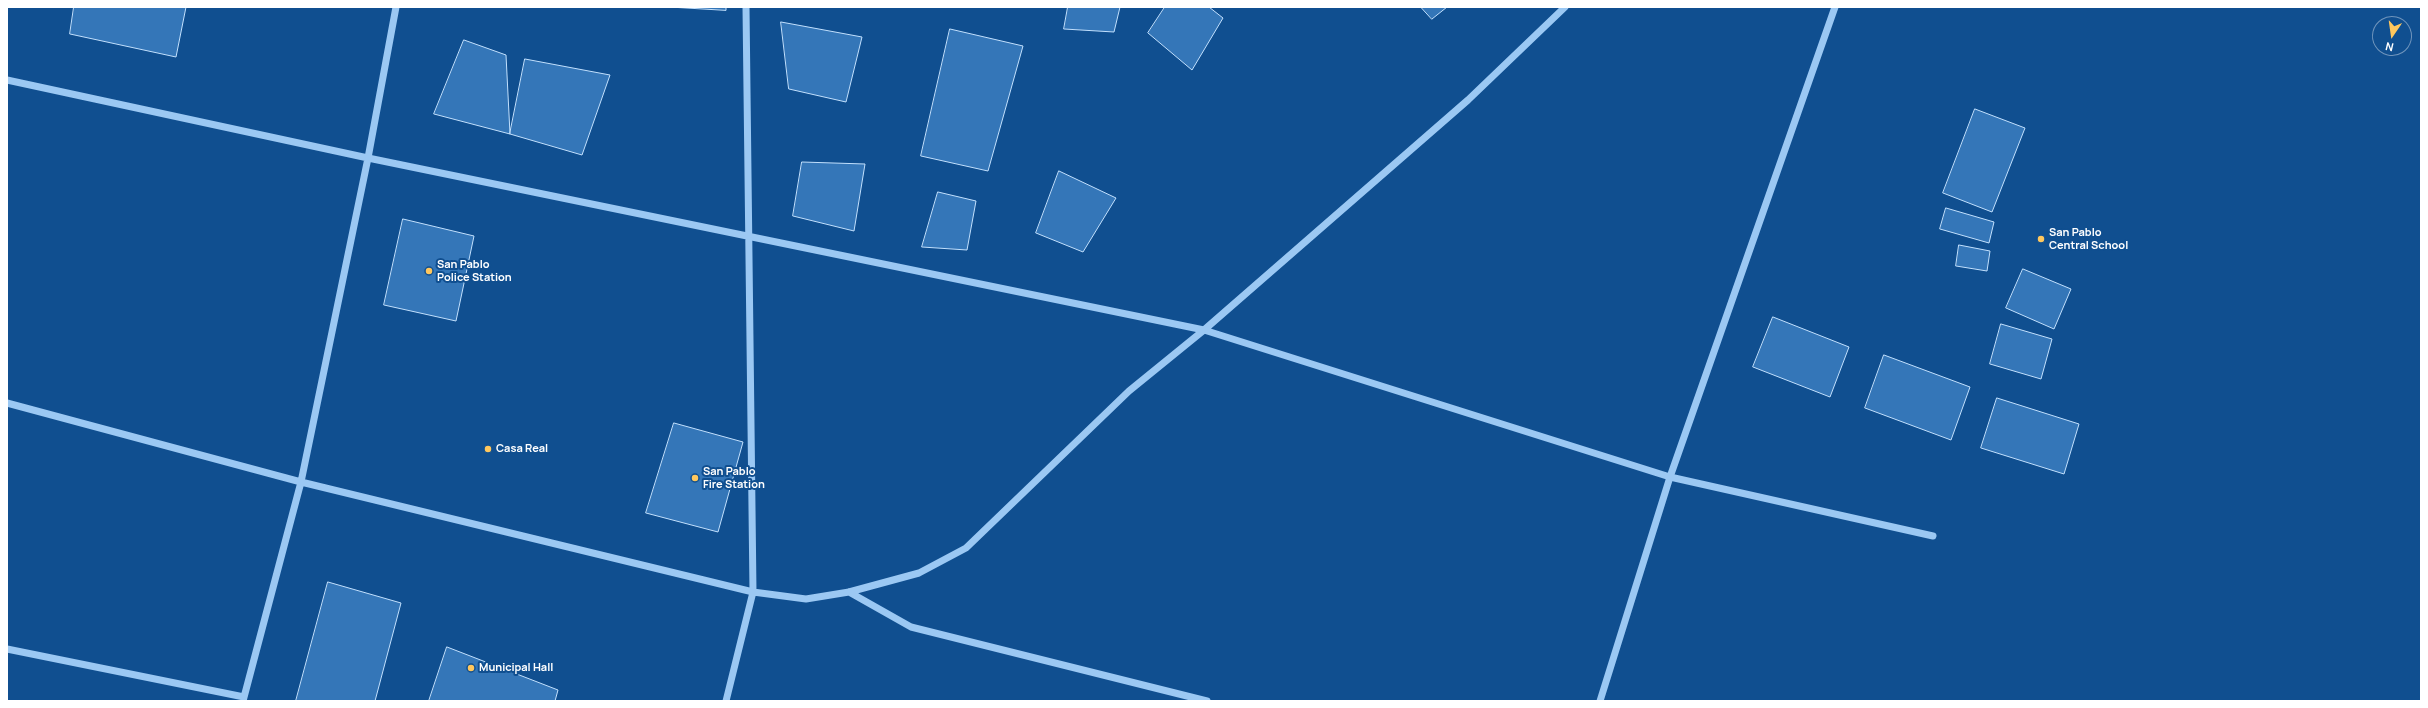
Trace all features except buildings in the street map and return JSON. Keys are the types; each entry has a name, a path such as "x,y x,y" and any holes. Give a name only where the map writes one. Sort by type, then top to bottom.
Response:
{"street":[{"path":"7,649 243,699 301,482 368,158 396,7"},
{"path":"726,701 753,592 750,237 746,7"},
{"path":"7,403 301,482 753,592 806,599 849,592 919,573 966,548 1129,391 1204,330 1468,100 1566,7"},
{"path":"1600,701 1670,477 1835,7"},
{"path":"7,80 368,158 1204,330 1670,477 1933,536"},
{"path":"849,592 910,627 1207,701"}],"place":[{"name":"San Pablo Central School","path":"2041,239"},
{"name":"San Pablo Police Station","path":"429,271"},
{"name":"Casa Real","path":"488,449"},
{"name":"San Pablo Fire Station","path":"695,478"},
{"name":"Municipal Hall","path":"471,668"}]}
